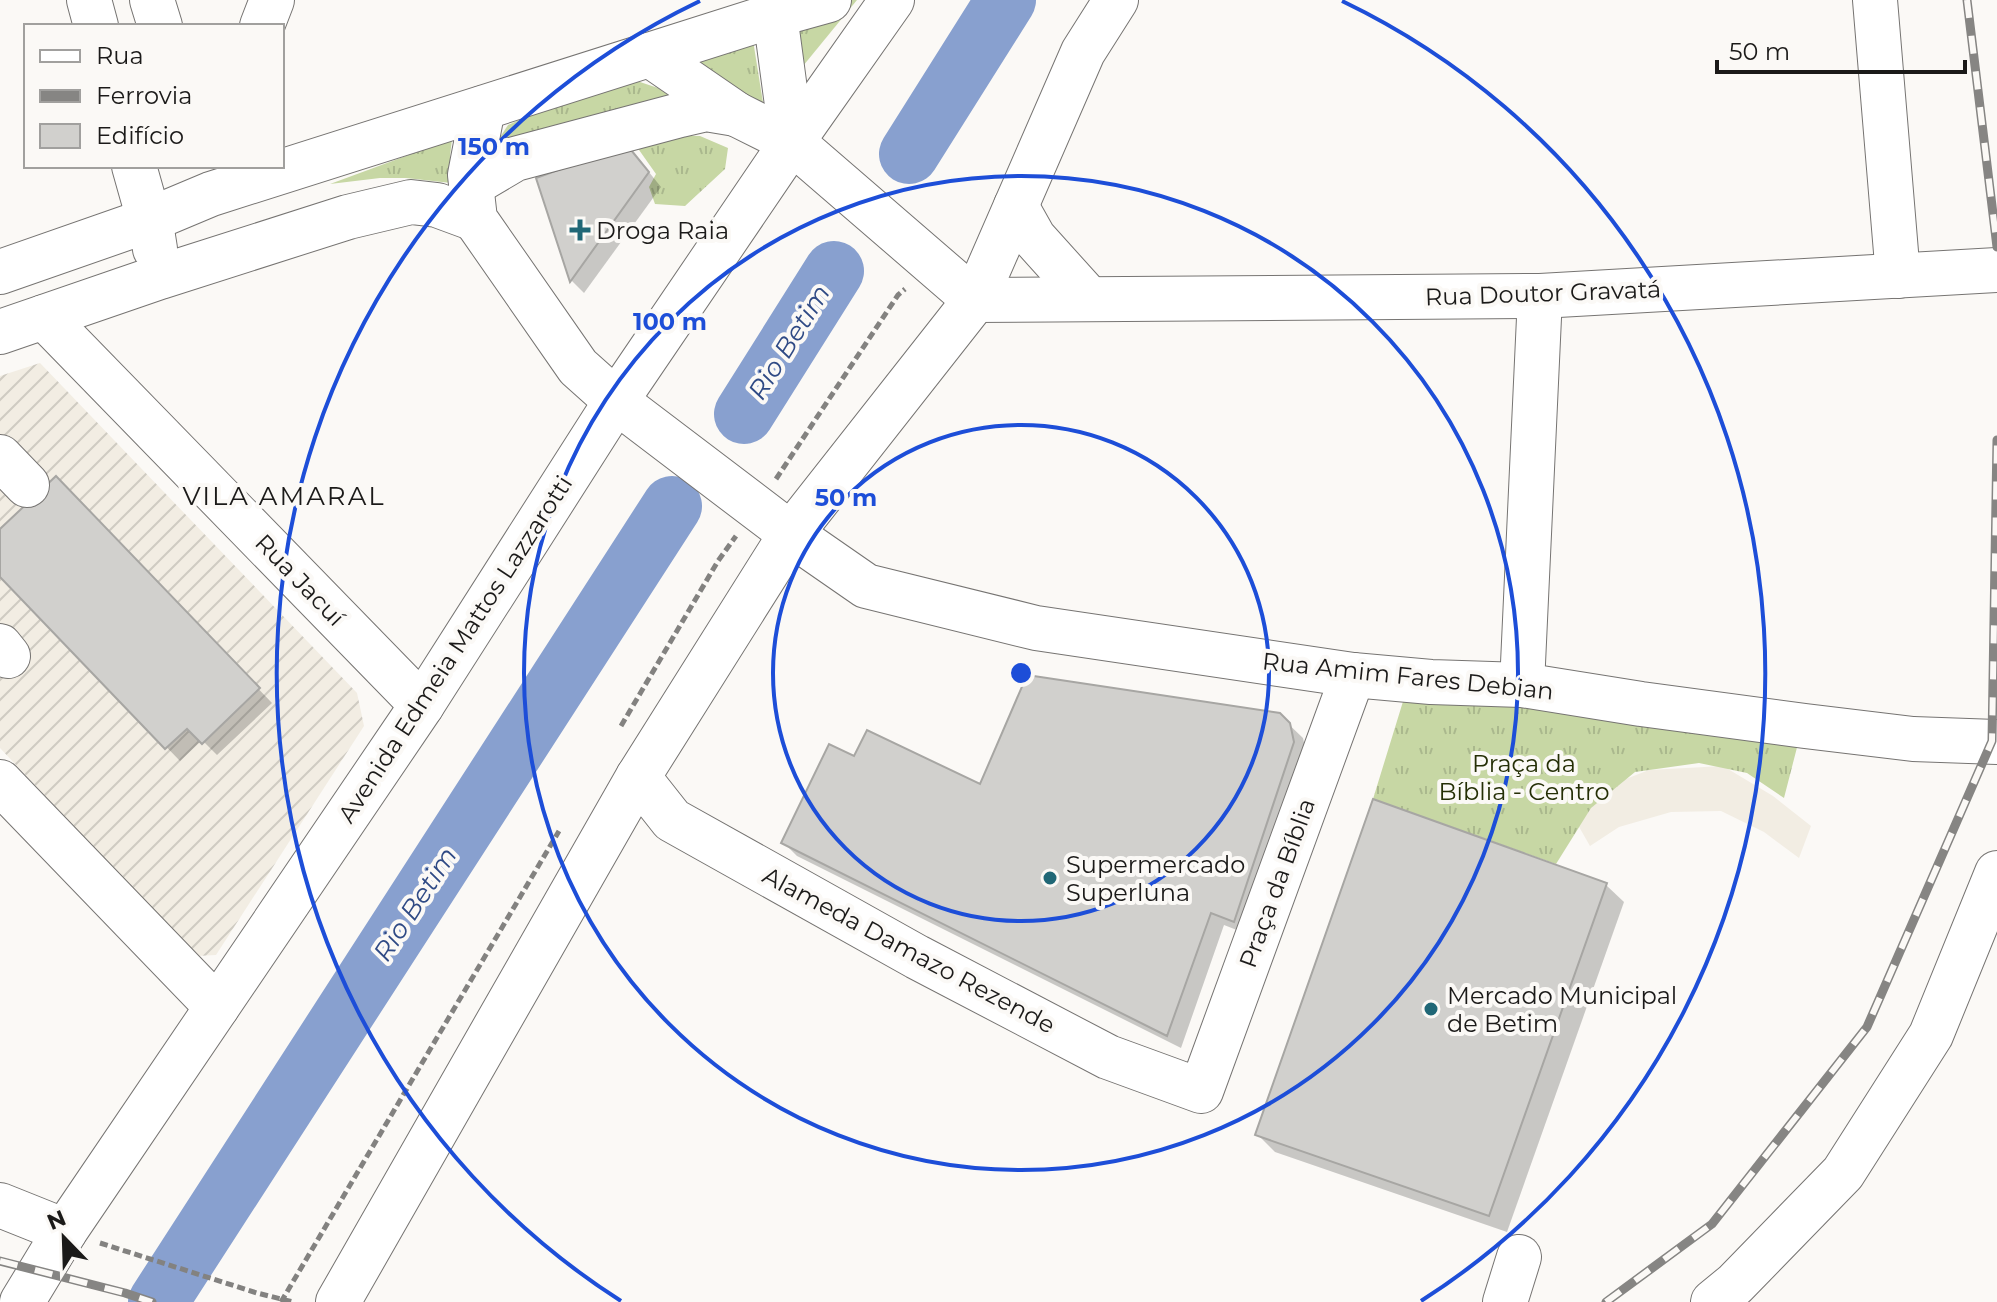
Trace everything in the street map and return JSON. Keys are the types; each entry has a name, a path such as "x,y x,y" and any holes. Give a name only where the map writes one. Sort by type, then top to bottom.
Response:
{"main road":[{"path":"89,0 95,24"},
{"path":"152,0 159,24"},
{"path":"263,24 272,0"},
{"path":"284,160 483,108 774,12 829,0"},
{"name":"Avenida Edmeia Mattos Lazzarotti","path":"22,1302 65,1231 422,705 616,401 892,0"},
{"path":"338,1302 638,777 791,534 975,300 1083,52 1116,0"},
{"path":"1875,0 1898,276"},
{"path":"774,12 792,142"},
{"path":"650,55 736,114 792,142 975,300"},
{"path":"473,202 470,175 483,108"},
{"path":"0,332 348,217 411,202 437,205 473,202 515,159 706,109 736,114"},
{"path":"135,168 160,277"},
{"path":"0,272 149,220 207,180 253,168"},
{"path":"207,180 228,256"},
{"name":"Rua Amim Fares Debian","path":"473,202 578,367 616,401 791,534 866,586 1036,628 1353,675 1522,685 1641,704 1913,739 1997,742"},
{"path":"1016,206 1034,238 1089,299"},
{"name":"Rua Doutor Gravatá","path":"975,300 1540,296 1997,270"},
{"path":"1522,685 1540,296"},
{"name":"Rua Jacuí","path":"44,317 422,705"},
{"name":"Praça da Bíblia","path":"1201,1091 1353,675"},
{"name":"Alameda Damazo Rezende","path":"638,777 672,820 917,957 1108,1057 1201,1091"},
{"path":"0,782 217,1007"},
{"path":"1713,1302 1735,1284 1843,1173 1931,1035 1997,873"},
{"path":"0,1205 65,1231"},
{"path":"1505,1302 1519,1257"}],"path":[{"path":"122,1250 293,1302"}],"shaded area":[{"path":"40,363 357,693 364,726 216,955 197,956 0,748 0,376"},
{"path":"1723,766 1773,796 1811,826 1799,858 1764,832 1721,811 1671,812 1619,827 1590,846 1574,818 1600,789 1649,770"}],"green space":[{"path":"857,0 803,66 792,21"},
{"path":"752,34 764,109 689,59"},
{"path":"634,80 658,88 674,99 495,145 508,125"},
{"path":"666,135 700,136 728,148 725,169 685,206 655,204 649,187 656,174 632,140"},
{"path":"452,139 451,183 380,178 330,184"},
{"name":"Praça da Bíblia - Centro","path":"1405,695 1802,728 1784,798 1747,773 1699,763 1635,772 1591,808 1556,864 1373,799"}],"building":[{"name":"Droga Raia","path":"627,145 649,172 570,282 536,178"},
{"path":"56,476 260,688 202,744 187,729 165,749 0,577 0,529"},
{"name":"Supermercado Superluna","path":"1027,675 1280,713 1290,723 1294,742 1234,922 1211,913 1167,1036 781,843 829,744 854,756 867,730 980,784"},
{"name":"Mercado Municipal de Betim","path":"1373,799 1607,883 1489,1216 1255,1135"}],"waterway":[{"name":"Rio Betim","path":"909,154 1006,0"},
{"name":"Rio Betim","path":"744,414 834,271"},
{"name":"Rio Betim","path":"158,1302 672,506"}],"railway":[{"path":"1967,0 1997,247"},
{"path":"1606,1302 1712,1224 1867,1027 1992,741 1997,440"},
{"path":"0,1261 152,1302"}],"place":[{"name":"Droga Raia","path":"580,230"},
{"name":"Supermercado Superluna","path":"1050,878"},
{"name":"Mercado Municipal de Betim","path":"1431,1009"}],"district":[{"name":"VILA AMARAL","path":"284,496"}]}
